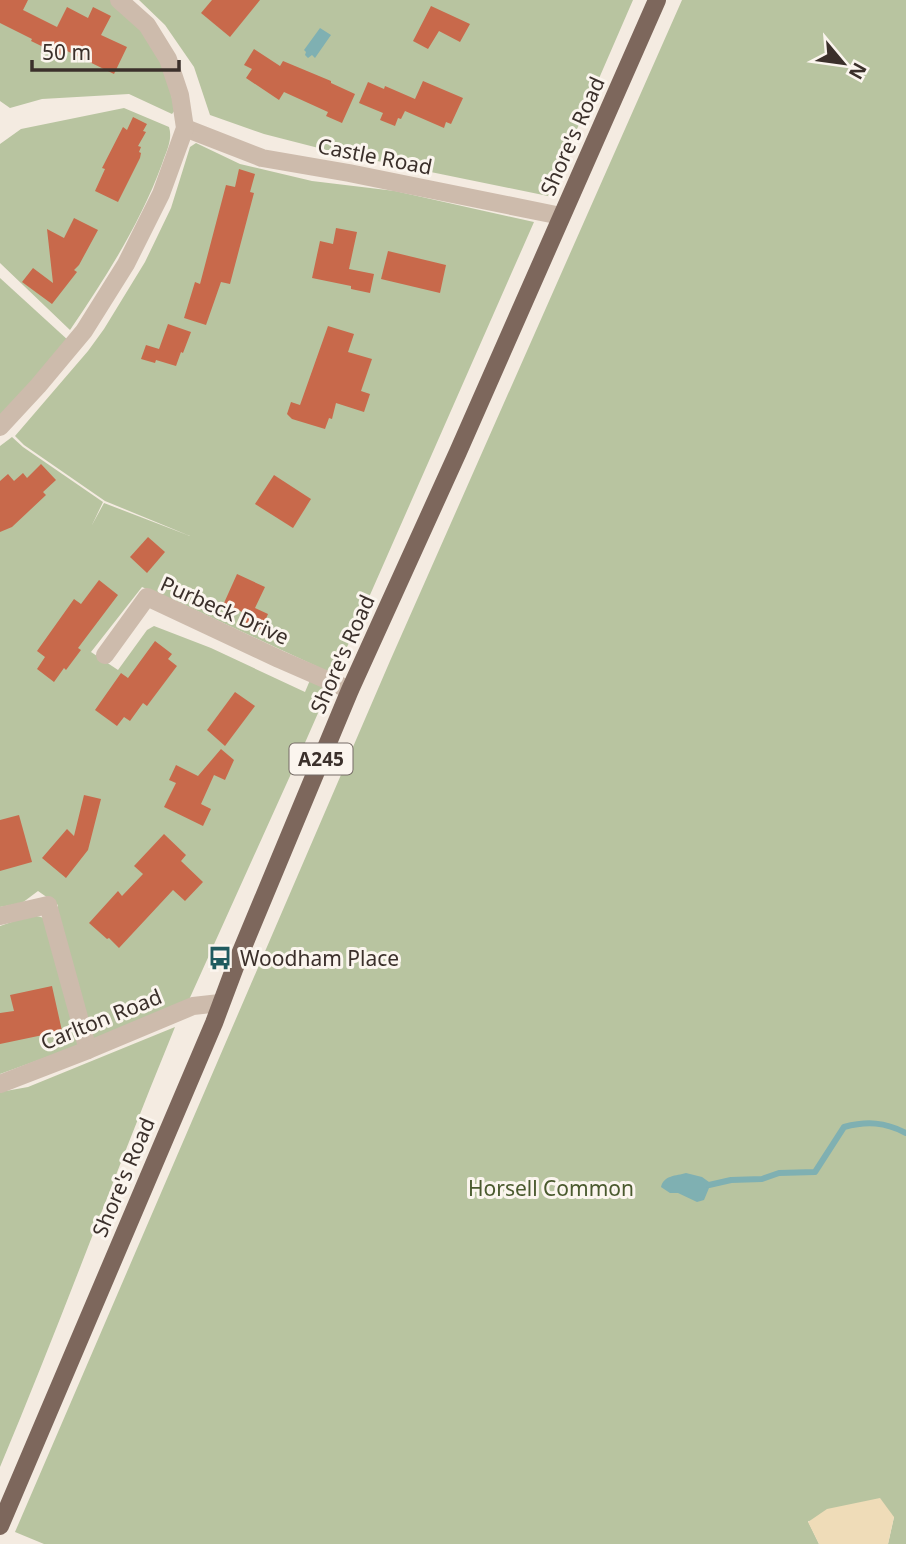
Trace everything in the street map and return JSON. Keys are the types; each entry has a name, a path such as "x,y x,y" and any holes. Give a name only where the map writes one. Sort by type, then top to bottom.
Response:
{"main road":[{"name":"Shore's Road","path":"0,1526 208,1035 350,690 464,440 657,0"}],"street":[{"path":"0,427 84,331 125,264 161,194 185,128 180,95 168,59 147,25 119,0"},
{"name":"Castle Road","path":"185,128 262,159 349,173 561,216"},
{"name":"Purbeck Drive","path":"105,654 147,597 350,690"},
{"path":"0,916 48,905 88,1050"},
{"name":"Carlton Road","path":"0,1084 193,1006 220,1003"}],"green space":[{"path":"0,0 111,0 144,28 163,62 175,110 172,114 129,94 42,99 10,108 0,101"},
{"path":"139,0 633,0 548,196 338,153 264,134 210,115 194,67 165,25"},
{"name":"Horsell Common","path":"682,0 906,0 906,1544 888,1544 894,1517 808,1521 819,1544 44,1544 15,1532 390,661"},
{"path":"124,108 169,127 168,146 133,229 70,330 0,263 0,144 21,129"},
{"path":"196,143 240,164 312,181 395,191 534,222 188,1002 93,1040 57,912 58,905 38,891 22,903 0,907 0,446 12,437 103,502 92,525 104,503 190,536 105,501 15,436 88,351 145,262 171,208 190,147","holes":["142,587 316,666 305,692 211,648 154,626 147,630 118,670 91,652"]},
{"path":"0,278 69,341 0,418"},
{"path":"32,915 47,920 80,1045 0,1074 0,926"},
{"path":"175,1027 0,1467 0,1092 28,1087"}],"sand":[{"path":"880,1498 894,1517 888,1544 819,1544 808,1522 827,1509"}],"water":[{"path":"320,28 331,35 315,58 312,55 308,58 304,50"},
{"path":"686,1173 702,1177 709,1182 704,1200 697,1202 661,1187 668,1178"}],"building":[{"path":"0,0 28,0 23,10 57,27 67,7 88,18 93,7 111,16 101,35 127,47 114,74 67,51 64,57 0,23"},
{"path":"212,0 260,0 230,37 201,13"},
{"path":"431,6 470,24 460,42 439,31 428,49 413,41"},
{"path":"254,49 280,66 283,61 355,94 342,123 326,116 328,112 284,92 279,100 246,78 252,69 244,65"},
{"path":"423,81 463,98 451,124 446,122 444,128 405,111 395,126 380,120 383,113 359,103 368,82 415,99"},
{"path":"133,117 147,124 143,131 146,132 138,146 141,147 140,158 118,202 95,191 105,169 102,168 123,127 127,130"},
{"path":"239,169 255,174 250,192 254,193 230,284 221,282 206,325 184,318 195,282 200,284 226,185 235,187"},
{"path":"74,218 98,230 74,270 77,272 52,304 22,282 33,268 53,283 47,229 64,238"},
{"path":"336,228 357,232 349,269 374,274 370,293 312,278 320,241 333,244"},
{"path":"388,251 446,265 440,293 381,279"},
{"path":"168,324 191,332 176,366 141,359 146,345 159,349"},
{"path":"328,326 354,334 348,352 372,359 361,391 370,394 364,412 336,403 332,419 329,418 325,429 292,419 287,414 291,402 300,405"},
{"path":"41,464 56,480 43,492 46,495 12,527 0,532 0,481 8,474 14,481 23,473 27,478"},
{"path":"274,475 311,499 293,528 255,504"},
{"path":"148,537 165,552 147,573 130,557"},
{"path":"237,574 265,587 255,608 268,614 261,630 243,621 246,614 224,603"},
{"path":"99,580 118,595 78,648 81,650 54,682 37,669 45,657 37,651 74,599 81,604"},
{"path":"155,641 172,654 168,659 177,666 147,706 143,703 130,721 124,717 117,726 95,710 121,673 128,678"},
{"path":"235,692 255,706 225,746 207,730"},
{"path":"221,749 234,760 225,780 214,775 201,804 211,809 203,826 164,807 176,783 169,780 176,765 198,776"},
{"path":"84,795 101,799 88,850 66,878 42,858 67,829 74,836"},
{"path":"19,815 32,862 0,871 0,820"},
{"path":"164,834 186,855 181,861 203,882 185,901 173,890 119,948 89,923 118,891 122,896 143,874 134,866"},
{"path":"52,986 62,1031 0,1044 0,1013 14,1011 10,995"}],"waterway":[{"path":"709,1185 731,1180 762,1179 779,1173 815,1172 844,1127 876,1124 906,1133"}],"place":[{"name":"Woodham Place","path":"220,958"}]}
